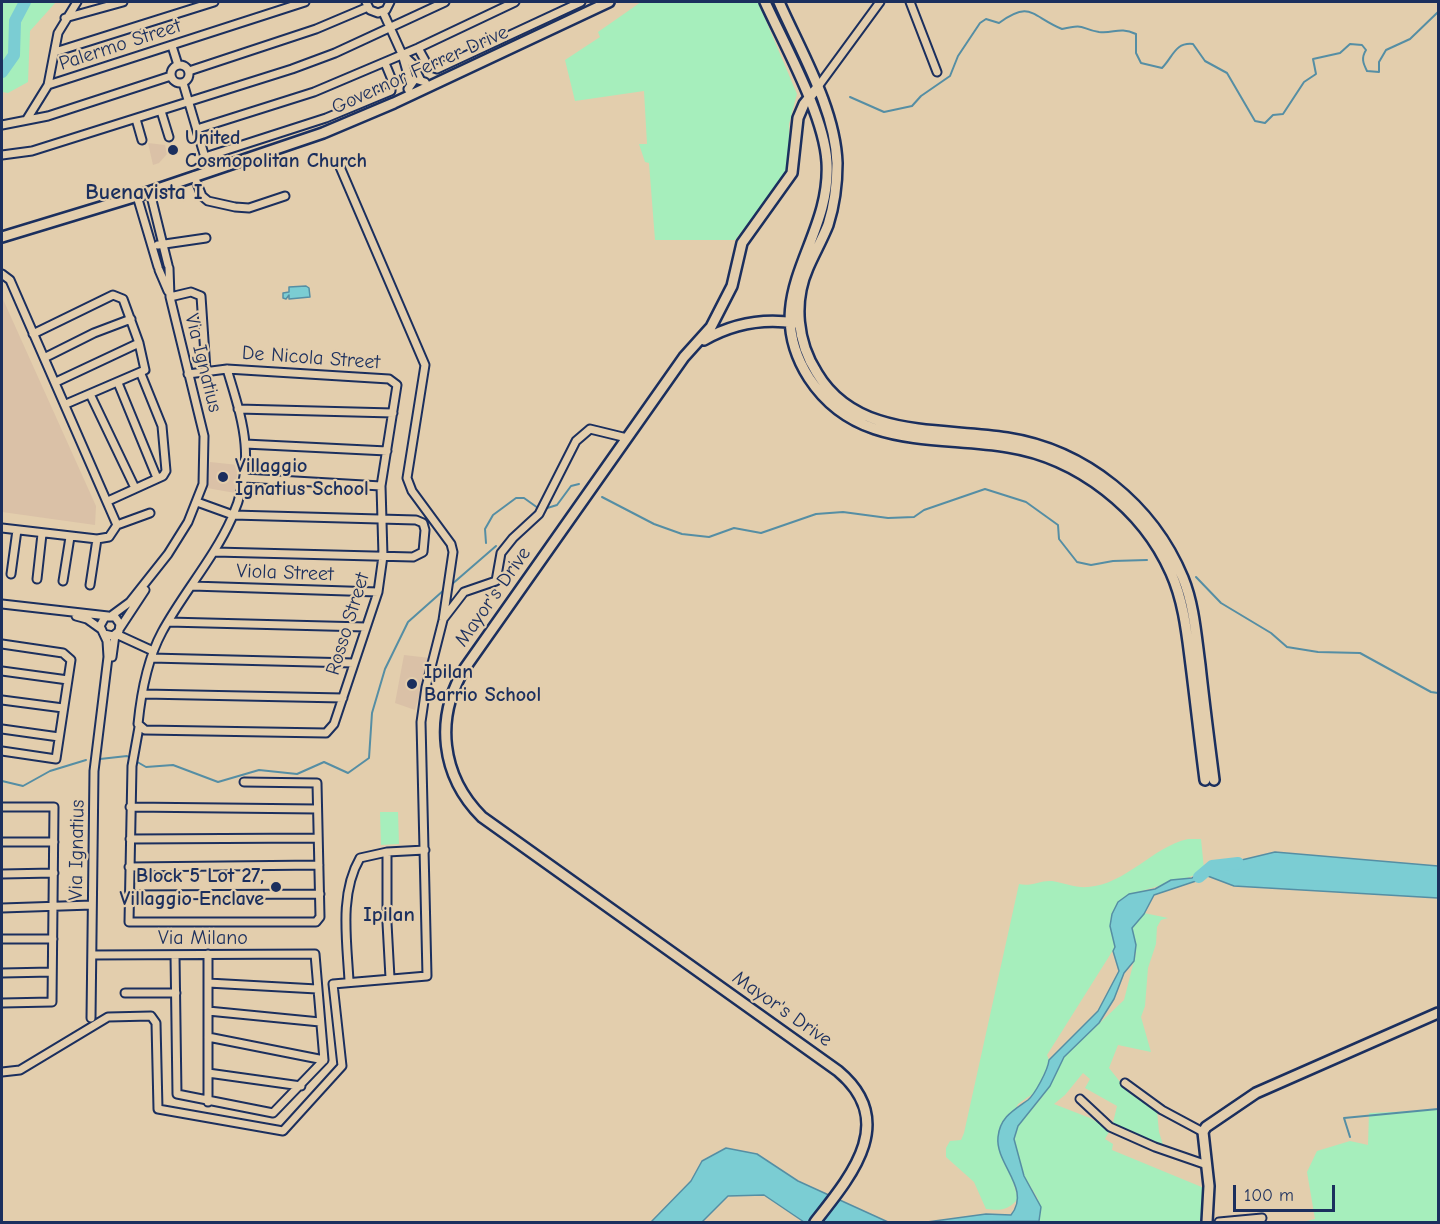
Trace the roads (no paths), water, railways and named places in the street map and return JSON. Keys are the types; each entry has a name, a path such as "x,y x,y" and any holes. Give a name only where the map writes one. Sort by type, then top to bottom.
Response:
{"street":[{"path":"27,119 48,86 58,33 65,18 77,2"},
{"path":"65,18 123,2"},
{"path":"55,52 214,2"},
{"name":"Palermo Street","path":"48,86 305,2"},
{"path":"382,12 390,2"},
{"path":"2,155 32,151 292,69 445,2"},
{"path":"197,129 314,92 385,63 515,2"},
{"path":"418,48 428,66 437,69 581,2"},
{"name":"Governor Ferrer Drive","path":"2,237 138,196 323,133 428,87 609,2"},
{"path":"765,2 822,133 827,180 818,227 794,282 796,352 807,374 828,402 850,419 871,429 894,435 1006,446 1049,458 1095,482 1137,521 1166,562 1181,601 1209,780"},
{"path":"779,2 817,88 832,131 837,175 829,222 802,286 795,323"},
{"path":"817,88 880,2"},
{"path":"910,2 938,72"},
{"path":"189,71 316,29 367,4 374,12 382,12"},
{"path":"382,12 402,54 411,94"},
{"path":"172,46 178,65"},
{"path":"402,54 412,63 420,79 428,87"},
{"path":"205,157 326,118 391,91 392,80 385,63"},
{"path":"183,83 175,82 171,76 172,69 183,65 189,71"},
{"path":"183,83 188,78 189,71"},
{"path":"2,125 48,116 171,76"},
{"path":"410,82 420,79"},
{"path":"183,83 209,171"},
{"name":"Mayor's Drive","path":"815,1222 845,1184 862,1151 867,1124 861,1096 852,1083 493,826 462,794 451,770 445,732 450,701 459,678 684,357 699,343 727,298 737,272 742,243 792,173 796,125 808,99 817,88"},
{"path":"161,111 169,137"},
{"path":"136,119 142,140"},
{"path":"2,1072 15,1072 28,1066 108,1017 151,1016 156,1023 158,1109 283,1131 342,1066 333,984 427,976 421,722 426,687 443,620 451,564 451,544 412,491 407,478 425,365 340,167"},
{"path":"194,176 202,196 208,201 235,207 249,208 285,196"},
{"name":"Via Ignatius","path":"150,192 168,266 170,297"},
{"name":"Via Ignatius","path":"110,616 130,602 173,546 197,502 203,483 206,450 170,297 159,269 138,196"},
{"path":"146,226 156,223"},
{"path":"153,247 206,238"},
{"path":"2,274 10,280 117,525"},
{"path":"170,297 191,292 201,296 206,370"},
{"path":"33,334 114,295 123,299 145,368 141,374 66,404"},
{"path":"44,357 94,333 131,320"},
{"path":"699,343 737,325 795,323"},
{"path":"56,382 139,344"},
{"path":"227,369 245,444 244,478 233,515 215,552 168,622 152,654 133,754 129,922 316,922 320,917 316,783 244,782"},
{"name":"De Nicola Street","path":"188,374 227,369 389,379 396,382"},
{"path":"108,501 157,478 166,471 162,426 141,374"},
{"name":"Rosso Street","path":"139,727 145,730 315,733 331,730 378,592 383,556 381,486 398,389 396,382"},
{"path":"118,383 157,478"},
{"path":"90,394 135,488"},
{"path":"238,409 393,413"},
{"path":"443,620 464,592 496,581 501,553 513,538 539,514 545,498 579,437 590,429 627,438"},
{"path":"245,444 387,451"},
{"path":"244,478 381,486"},
{"path":"197,502 233,515 381,521 419,520 423,523 425,530 421,555 215,552"},
{"path":"2,528 97,539 109,537 117,525 150,513"},
{"path":"11,574 16,530"},
{"path":"37,579 42,534"},
{"path":"63,581 70,537"},
{"path":"90,585 97,539"},
{"name":"Via Ignatius","path":"92,1018 95,752 106,683 118,632 156,569"},
{"name":"Viola Street","path":"192,586 378,592"},
{"path":"2,604 110,616 119,621 118,632"},
{"path":"62,612 87,619 103,632 118,632 152,654 354,663"},
{"path":"103,632 101,622 110,616"},
{"path":"168,622 366,627"},
{"name":"Via Ignatius","path":"103,632 108,648 106,683"},
{"path":"2,644 63,652 70,656 56,759 2,752"},
{"path":"2,671 68,680"},
{"path":"144,694 343,698"},
{"path":"2,700 63,708"},
{"path":"2,729 59,737"},
{"path":"2,807 54,807 52,1002 2,1003"},
{"path":"130,807 317,809"},
{"path":"130,839 318,838"},
{"path":"2,842 54,842"},
{"path":"348,981 346,907 354,869 363,855 425,850"},
{"path":"387,852 390,978"},
{"path":"129,867 319,865"},
{"path":"2,874 54,873"},
{"path":"129,895 320,894"},
{"path":"2,908 93,905"},
{"path":"2,939 52,939"},
{"path":"208,954 208,1101"},
{"name":"Via Milano","path":"92,955 315,954 317,989"},
{"path":"176,955 177,1094 273,1113 302,1086 324,1060 317,989 208,982"},
{"path":"2,973 52,972"},
{"path":"125,993 176,993"},
{"path":"208,1011 320,1022"},
{"path":"1203,1132 1256,1092 1438,1012"},
{"path":"208,1037 324,1060"},
{"path":"208,1073 302,1086"},
{"path":"1125,1083 1162,1110 1203,1132"},
{"path":"1080,1099 1110,1127 1155,1147 1207,1165"},
{"path":"1203,1132 1207,1165 1208,1222"},
{"path":"1218,1222 1262,1218"}],"water":[{"path":"306,286 309,288 310,297 289,299 289,295 286,299 283,298 283,293 289,292 289,287"},
{"path":"1275,852 1438,866 1438,898 1234,886 1205,875 1199,880 1154,895 1144,914 1132,928 1136,945 1134,961 1124,973 1114,999 1099,1023 1064,1057 1050,1086 1018,1126 1014,1139 1024,1176 1041,1207 1039,1221 927,1222 986,1214 1011,1215 1017,1196 999,1147 999,1130 1008,1115 1034,1093 1049,1060 1098,1011 1119,971 1113,951 1115,947 1110,926 1112,914 1118,902 1129,894 1155,889 1171,880 1192,878 1204,869"},
{"path":"726,1148 757,1154 798,1181 888,1222 804,1222 764,1195 728,1196 702,1222 651,1222 691,1181 702,1161"}],"waterway":[{"path":"2,72 14,55 15,21 25,2"},
{"path":"850,97 884,112 912,106 921,96 950,76 958,56 980,23 986,19 999,23 1018,12 1025,11 1062,29 1079,27 1099,32 1121,30 1136,34 1136,53 1141,63 1162,68 1178,48 1182,45 1193,44 1205,61 1227,73 1255,121 1265,123 1273,115 1283,114 1304,82 1316,74 1313,59 1340,53 1350,44 1362,45 1366,50 1363,60 1367,71 1379,72 1379,62 1386,50 1410,39 1438,12"},
{"path":"544,509 557,505 571,486 579,484"},
{"path":"602,497 654,524 682,534 709,537 734,528 761,533 816,514 843,512 888,518 914,517 924,510 985,489 1026,502 1058,525 1059,539 1077,562 1091,565 1113,561 1147,560"},
{"path":"486,543 485,529 493,515 516,498 524,498 538,508"},
{"path":"451,585 496,546"},
{"path":"1196,577 1221,603 1271,633 1287,647 1318,652 1360,653 1431,692 1438,693"},
{"path":"100,759 127,756 146,767 173,765 218,782 259,770 297,774 324,762 348,773 369,758 372,713 385,669 408,622 444,590"},
{"path":"2,781 23,786 50,771 86,760"},
{"path":"1199,877 1212,866 1238,863"},
{"path":"1350,1137 1344,1118 1438,1109"}],"place":[{"name":"United Cosmopolitan Church","path":"173,150"},
{"name":"Villaggio Ignatius School","path":"223,477"},
{"name":"Ipilan Barrio School","path":"412,684"},
{"name":"Block 5 Lot 27, Villaggio Enclave","path":"276,887"}],"district":[{"name":"Buenavista I","path":"144,193"},
{"name":"Ipilan","path":"389,915"}]}
